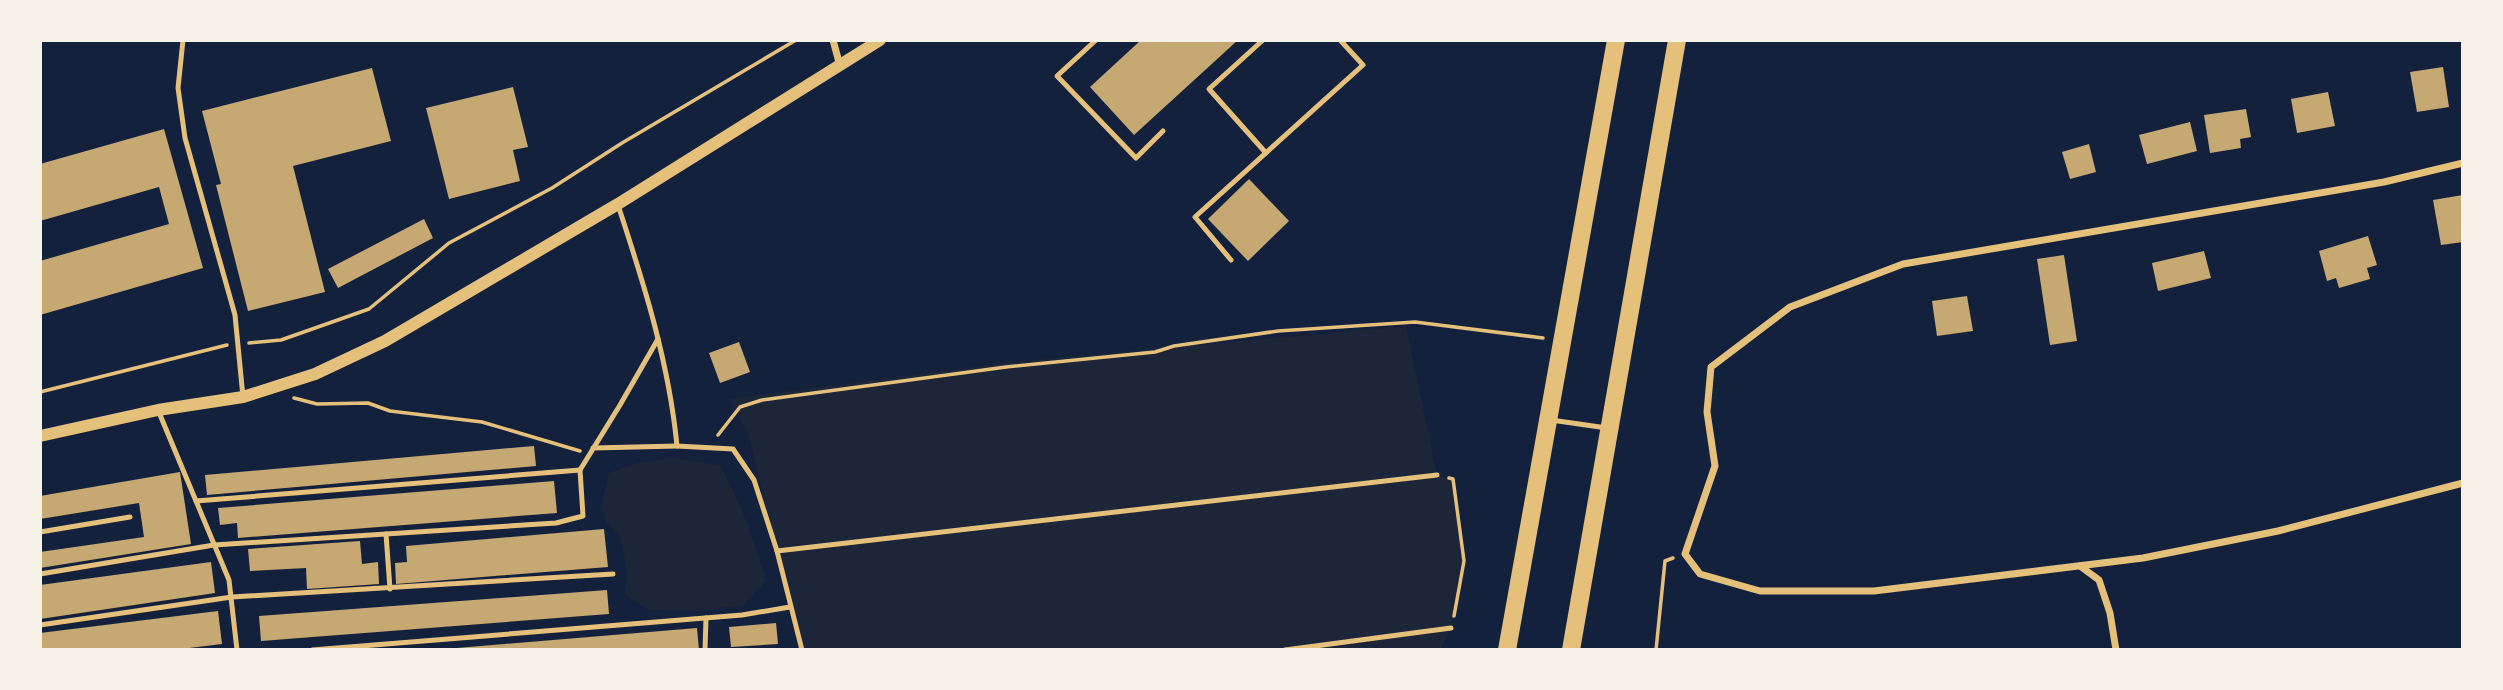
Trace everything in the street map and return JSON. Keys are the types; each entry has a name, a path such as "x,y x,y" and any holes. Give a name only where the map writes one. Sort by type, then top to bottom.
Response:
{"highway":[{"path":"1507,650 1616,40"},
{"path":"1571,650 1677,40"}],"street":[{"path":"833,40 840,66"},
{"path":"40,436 158,410 243,397 315,374 384,341 618,204 880,40"},
{"path":"2463,163 2384,182 1903,264 1790,307 1711,368 1707,412 1715,466 1685,554 1700,574 1760,591 1874,591 2143,558 2278,531 2463,483"},
{"path":"2080,566 2099,580 2110,613 2116,650"}],"lane":[{"path":"183,40 177,88 185,138 235,315 243,397"},
{"path":"1096,40 1057,76 1136,158 1163,131"},
{"path":"1263,40 1209,89 1266,153"},
{"path":"1231,260 1195,217 1363,65 1340,40"},
{"path":"618,204 645,285 673,401 677,446"},
{"path":"40,574 214,545 556,523 583,516 580,470 658,339"},
{"path":"158,410 229,580 237,650"},
{"path":"1548,420 1610,429"},
{"path":"593,448 677,446 733,449 754,480 777,551 802,650"},
{"path":"196,501 580,470"},
{"path":"777,551 1437,475"},
{"path":"40,532 130,517"},
{"path":"386,534 390,589"},
{"path":"40,625 232,597 613,574"},
{"path":"312,650 742,615 790,607"},
{"path":"705,650 706,618"},
{"path":"1285,650 1451,628"}],"path":[{"path":"40,392 217,346 281,340 369,309 449,243 552,188 796,40"},
{"path":"708,447 740,407 762,400 1006,367 1155,352 1174,346 1278,331 1415,322 1543,338"},
{"path":"268,391 317,404 368,403 390,411 482,422 579,451 593,448"},
{"path":"1437,475 1453,480 1464,561 1451,628"},
{"path":"1656,650 1665,561 1685,554"}],"shaded area":[{"path":"1406,326 1437,475 1453,479 1464,561 1451,628 1440,650 804,650 790,607 748,432 729,399 1013,362"},
{"path":"675,458 720,465 734,493 752,536 766,581 743,605 700,611 648,610 625,594 627,571 621,538 606,522 602,502 609,473 637,463"}],"building":[{"path":"1141,40 1238,40 1134,135 1090,87"},
{"path":"2443,67 2449,107 2417,112 2410,72"},
{"path":"372,68 391,141 293,166 325,292 248,311 216,185 221,184 202,111"},
{"path":"513,87 528,147 513,150 520,181 449,199 426,108"},
{"path":"2328,92 2335,126 2297,133 2291,99"},
{"path":"2246,109 2251,137 2240,139 2241,148 2210,153 2204,115"},
{"path":"2190,122 2197,151 2147,164 2139,135"},
{"path":"164,129 203,268 40,315 40,261 169,224 159,187 40,221 40,164"},
{"path":"2089,144 2096,172 2070,179 2062,152"},
{"path":"1249,179 1289,221 1248,261 1208,219"},
{"path":"2463,195 2463,242 2441,245 2433,200"},
{"path":"424,219 433,238 338,288 328,269"},
{"path":"2368,236 2377,265 2367,268 2370,279 2339,288 2336,278 2327,281 2319,251"},
{"path":"2204,251 2211,278 2158,291 2152,263"},
{"path":"2064,255 2077,341 2050,345 2037,259"},
{"path":"1967,296 1973,331 1937,336 1932,301"},
{"path":"739,342 750,372 720,383 709,353"},
{"path":"534,446 536,466 207,495 205,475"},
{"path":"180,472 191,544 40,568 40,552 144,537 139,503 40,519 40,496"},
{"path":"554,481 557,513 238,538 237,523 220,525 218,508"},
{"path":"604,529 608,567 396,584 395,563 407,562 406,546"},
{"path":"360,541 362,564 378,562 379,584 307,589 306,568 250,571 248,549"},
{"path":"211,562 215,593 40,619 40,585"},
{"path":"607,590 609,614 261,641 259,616"},
{"path":"218,611 222,644 173,650 40,650 40,633"},
{"path":"776,623 778,644 731,647 729,627"},
{"path":"697,628 699,650 457,650 457,648"}]}
